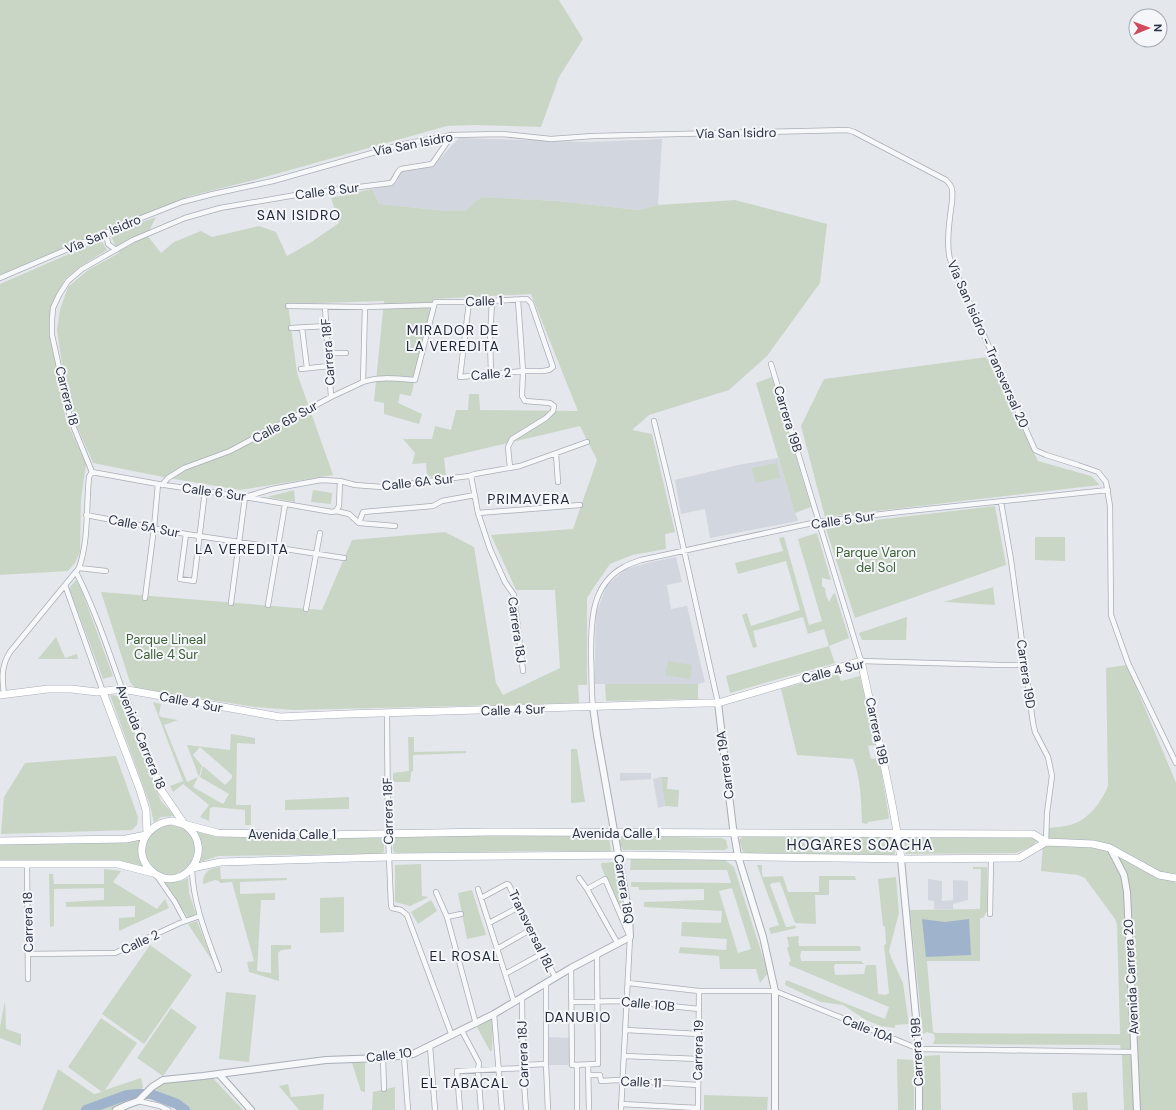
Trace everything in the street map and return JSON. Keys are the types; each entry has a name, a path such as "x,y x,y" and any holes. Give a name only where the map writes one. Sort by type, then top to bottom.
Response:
{"main road":[{"name":"Calle 4 Sur","path":"2,695 48,688 103,692 122,689 280,717 718,703 861,661"},
{"name":"Carrera 19B","path":"861,661 882,752 901,859"},
{"name":"Avenida Carrera 18","path":"122,689 161,790 185,825 197,838 199,854 192,868"},
{"name":"Avenida Carrera 18","path":"103,692 140,790 146,810 146,834 142,847 144,860 155,874"},
{"path":"0,841 126,839 146,834 153,827 165,821 178,822 185,825"},
{"name":"Avenida Calle 1","path":"185,825 218,833 318,835 388,833 614,832 734,834 1033,834 1046,842 1093,844 1110,848 1159,875 1176,878"},
{"name":"Avenida Calle 1","path":"192,868 222,862 388,857 619,855 901,859 1019,858 1046,842"},
{"path":"0,864 118,864 171,878 186,874 192,868"}],"street":[{"name":"Vía San Isidro","path":"0,278 131,222 186,201 273,181 404,144 452,135 502,134 551,139 592,136 848,130"},
{"name":"Vía San Isidro - Transversal 20","path":"848,130 946,180 950,184 952,190 948,251 950,259 1035,450 1098,472 1106,482 1108,490"},
{"name":"Calle 8 Sur","path":"116,250 133,240 186,218 220,208 296,195 391,183 401,169 432,164 452,135"},
{"path":"108,232 108,244 116,250"},
{"name":"Carrera 18","path":"92,472 70,418 55,353 52,320 54,308 59,295 68,281 82,269 116,250"},
{"name":"Calle 1","path":"288,306 365,307 527,299 531,302"},
{"path":"510,468 508,447 512,439 546,418 553,411 554,406 550,402 525,401 522,396 518,300"},
{"path":"491,374 490,338 492,301"},
{"name":"Calle 2","path":"469,302 460,377 522,371 543,371 549,370 553,366 531,302"},
{"name":"Calle 6B Sur","path":"160,484 184,468 230,451 331,397 364,382 378,379 415,380 435,304"},
{"name":"Carrera 18F","path":"325,307 331,397"},
{"path":"364,382 365,307"},
{"path":"291,328 327,326"},
{"path":"302,328 304,368 329,366"},
{"path":"329,353 346,353"},
{"name":"Carrera 19B","path":"771,364 861,661"},
{"name":"Carrera 19A","path":"654,421 718,703 738,856 763,937 775,991 775,1110"},
{"name":"Calle 6A Sur","path":"245,497 272,489 321,480 340,481 354,485 382,487 433,482 471,476 531,463 587,442"},
{"path":"556,454 558,482"},
{"path":"2,695 2,677 5,659 77,570 82,558 85,545 88,477 92,472"},
{"name":"Calle 6 Sur","path":"92,472 332,512 336,511 349,514 359,523"},
{"name":"Carrera 18J","path":"471,476 478,513 490,549 505,582 514,595 523,671"},
{"path":"336,511 339,506 340,481"},
{"path":"144,598 160,484"},
{"path":"1108,490 1110,506 1111,615 1128,663 1176,763"},
{"name":"Calle 5 Sur","path":"596,598 604,584 613,575 624,567 641,560 819,522 1108,490"},
{"path":"186,534 180,580 194,581 205,491"},
{"path":"395,526 359,523 363,512 433,506 442,501 475,495"},
{"path":"232,603 245,497"},
{"name":"Carrera 19D","path":"1001,502 1011,560 1034,729 1048,757 1052,776 1047,813 1046,842"},
{"path":"268,605 285,504"},
{"path":"478,513 580,505"},
{"name":"Calle 5A Sur","path":"86,515 186,534 344,558"},
{"path":"306,608 320,533"},
{"path":"77,570 106,571"},
{"name":"Avenida Carrera 18","path":"77,570 90,599 122,689"},
{"name":"Avenida Carrera 18","path":"65,585 103,692"},
{"name":"Carrera 18Q","path":"596,598 592,614 591,644 593,707 629,915 630,937 621,1110"},
{"name":"Calle 4 Sur","path":"861,661 1001,665 1025,664"},
{"name":"Carrera 18F","path":"387,714 388,879 390,905 392,908 405,912 408,915 452,1036"},
{"name":"Avenida Carrera 20","path":"1110,848 1124,875 1127,892 1137,1110"},
{"path":"990,914 991,858"},
{"name":"Carrera 19B","path":"901,859 919,1050 919,1110"},
{"name":"Carrera 18","path":"27,864 28,979"},
{"name":"Avenida Carrera 18","path":"192,868 193,892 219,970"},
{"name":"Avenida Carrera 18","path":"155,874 178,906 185,921"},
{"path":"579,878 587,889 618,944"},
{"path":"587,889 605,879 630,937"},
{"name":"Transversal 18L","path":"481,898 507,884 509,885 530,930 555,977"},
{"path":"478,889 514,1002"},
{"path":"436,892 447,917 476,1024"},
{"path":"489,924 519,907"},
{"path":"447,917 461,914"},
{"name":"Calle 2","path":"28,954 115,953 185,921 200,916"},
{"path":"497,949 530,930"},
{"name":"Calle 10","path":"140,1100 147,1091 164,1080 326,1060 383,1058 413,1054 476,1024 546,984 555,977 630,937"},
{"path":"505,974 543,953"},
{"path":"571,968 572,1065 598,1064 597,955"},
{"name":"Calle 10A","path":"628,983 700,991 775,991 919,1050 1135,1052"},
{"path":"546,984 546,1064 548,1110"},
{"name":"Carrera 19","path":"698,1109 700,991"},
{"name":"Carrera 18J","path":"522,998 523,1068 526,1110"},
{"name":"Calle 10B","path":"572,1002 627,1001 699,1009"},
{"path":"494,1014 502,1110"},
{"path":"626,1030 699,1034"},
{"path":"462,1031 479,1063 480,1110"},
{"path":"430,1046 435,1110"},
{"path":"404,1056 408,1110"},
{"path":"624,1056 699,1059"},
{"path":"383,1058 384,1089"},
{"path":"460,1110 457,1071 523,1068 525,1065 546,1064"},
{"path":"577,1065 577,1110"},
{"path":"588,1065 589,1110"},
{"path":"219,1074 251,1110"},
{"name":"Calle 11","path":"589,1075 600,1075 601,1081 698,1085"},
{"path":"116,1110 140,1100 168,1110"},
{"path":"622,1104 698,1109"}],"shaded area":[{"path":"459,138 587,142 662,139 658,205 638,210 559,201 481,197 465,211 448,211 379,204 372,189 394,184 397,182 401,171 433,166"},
{"path":"778,458 798,521 710,538 705,509 681,514 675,480 738,465"},
{"path":"676,557 682,582 667,585 671,609 687,606 705,682 698,684 595,684 596,613 607,585 626,569"},
{"path":"620,773 651,773 651,779 620,781"},
{"path":"661,777 665,806 658,808 653,779"},
{"path":"928,879 942,881 942,901 953,900 953,880 968,881 968,900 953,904 953,909 934,909 934,901 928,900"},
{"path":"548,1037 570,1038 569,1065 548,1065"}],"green space":[{"path":"0,0 559,0 583,39 559,77 541,127 474,125 447,126 258,179 190,196 0,275"},
{"name":"Parque Lineal Calle 4 Sur","path":"372,189 379,204 448,211 465,211 481,197 559,201 638,210 658,205 735,200 827,224 820,283 767,356 729,390 649,415 632,430 652,434 675,532 665,534 666,549 632,555 610,564 587,598 587,685 578,685 579,703 294,710 255,707 135,688 130,682 101,592 322,610 352,540 445,532 474,547 496,683 503,695 560,668 555,590 516,590 491,535 573,529 597,460 580,426 444,458 446,475 427,477 426,463 412,464 415,453 403,439 432,439 435,426 451,430 456,410 468,410 469,394 479,394 480,410 578,411 531,294 433,299 411,396 400,394 398,403 422,414 419,424 384,414 384,403 374,401 384,301 288,304 297,373 333,475 240,490 168,478 93,463 74,419 64,378 57,330 60,310 68,287 88,270 119,253 110,234 156,217 147,235 161,253 174,242 201,231 212,237 259,226 276,232 287,256 310,243 339,223 331,198"},
{"path":"101,240 107,250 81,266 65,279 52,304 49,319 49,335 66,420 86,464 81,499 80,552 75,563 68,571 0,575 0,284"},
{"path":"987,357 1038,461 1091,476 1100,485 825,517 801,426 824,379"},
{"path":"772,377 811,507 795,513 756,383"},
{"path":"777,463 780,478 755,483 752,468"},
{"path":"294,490 295,502 267,497"},
{"path":"313,490 332,493 331,504 311,502"},
{"name":"Parque Varon del Sol","path":"995,506 1006,565 855,618 825,526"},
{"path":"817,533 831,580 822,578 822,586 825,588 829,602 835,593 849,638 829,646 824,629 808,634 803,617 753,631 757,647 753,648 742,615 747,613 751,626 800,610 786,561 738,574 735,563 783,551 779,538 784,537 809,625 822,621 798,539"},
{"path":"1035,537 1065,537 1065,561 1035,560"},
{"path":"76,580 82,591 113,676 103,679 69,588"},
{"path":"993,587 995,605 944,602"},
{"path":"907,617 906,640 862,640 859,633"},
{"path":"56,637 65,658 77,654 78,659 38,659"},
{"path":"829,646 835,663 730,693 726,676"},
{"path":"668,661 692,665 690,679 665,675"},
{"path":"1127,665 1176,783 1176,1110 1124,1110 1122,1057 1120,1045 933,1044 935,1039 934,1034 927,1032 923,1034 910,910 980,909 981,869 973,869 973,867 987,867 987,911 983,918 980,918 980,961 927,961 933,1032 1120,1034 1117,925 1115,919 1085,878 1078,875 1041,871 1044,830 1073,824 1086,817 1101,800 1108,786 1106,668"},
{"path":"838,673 841,681 860,676 876,745 868,746 871,759 879,758 889,817 888,819 868,822 867,824 862,823 859,782 853,759 797,755 781,689"},
{"path":"605,684 698,684 698,699 606,701"},
{"path":"110,695 120,696 161,801 175,816 161,817 154,823 150,805"},
{"path":"153,702 161,704 159,715 161,717 178,720 164,725 187,782 198,777 193,787 223,804 229,794 200,777 203,766 225,785 232,778 232,775 200,747 193,755 202,766 199,777 187,745 230,750 231,734 255,738 255,744 237,743 236,805 251,805 251,825 245,825 245,810 214,807 210,808 209,821 200,817 209,805 183,784 173,792 170,786 183,781"},
{"path":"408,737 414,737 414,752 466,751 466,753 413,755 413,771 411,772 410,782 393,782 393,773 409,771"},
{"path":"571,749 577,749 585,802 571,803"},
{"path":"116,756 138,817 137,825 132,830 1,834 4,797 25,763"},
{"path":"661,777 668,777 667,789 679,790 678,807 665,806"},
{"path":"349,797 349,809 285,810 285,800"},
{"path":"165,825 175,825 188,832 195,845 195,855 188,868 175,875 165,875 156,871 149,864 145,855 145,845 149,836 156,829"},
{"path":"196,831 218,837 381,837 384,839 384,852 381,854 218,856 200,862 202,845"},
{"path":"538,834 605,836 609,838 611,851 396,853 393,851 393,839 396,835"},
{"path":"622,836 722,838 726,840 728,848 724,850 623,850 619,842"},
{"path":"743,836 891,837 893,839 895,853 893,855 746,853 743,852 739,840"},
{"path":"141,837 139,852 143,867 0,862 0,844"},
{"path":"904,838 1037,838 1037,841 1032,846 1016,853 906,854"},
{"path":"631,859 725,860 734,867 768,973 760,983 756,969 720,969 719,956 679,953 680,947 726,950 727,939 681,936 682,922 721,923 722,911 644,907 644,902 704,900 704,889 639,890 639,887 631,887 631,882 731,883 727,870 630,870","holes":["732,888 751,949 738,953 719,891"]},
{"path":"615,862 625,923 601,866 601,863"},
{"path":"421,864 422,896 429,897 410,906 395,902 395,865"},
{"path":"757,865 762,865 763,877 783,876 788,892 819,892 819,876 855,876 856,880 829,880 829,895 815,895 816,924 795,923 780,882 772,883 770,885 786,927 795,925 796,928 771,934 769,928 779,925"},
{"path":"220,867 221,879 287,878 287,880 240,882 240,894 275,893 275,900 261,900 257,971 271,973 271,945 291,945 291,949 281,950 278,953 279,981 249,972 247,962 254,961 232,882 220,883 219,881 215,880 203,884 204,876 207,871"},
{"path":"104,869 121,871 113,882 157,909 165,899 169,908 119,931 119,918 135,917 135,906 66,907 66,902 104,900 104,888 54,889 54,926 50,927 49,874 53,874 54,884 104,884"},
{"path":"896,877 899,913 889,951 903,983 909,1024 895,1025 895,1028 881,1026 866,1020 843,1005 821,1002 785,985 786,980 885,1019 889,1007 789,965 789,962 791,961 787,948 789,946 787,937 799,936 799,946 860,946 861,951 801,951 800,958 801,961 861,961 864,964 835,964 835,975 864,974 866,965 876,965 878,994 886,995 889,993 884,945 886,944 885,926 883,926 878,879"},
{"path":"188,878 189,893 196,914 188,918 165,883 181,881"},
{"path":"472,890 486,935 467,939 458,893"},
{"path":"344,897 344,932 320,933 320,898"},
{"path":"431,900 437,911 418,924 411,912"},
{"path":"197,921 213,962 188,924"},
{"path":"150,945 192,975 144,1044 102,1014"},
{"path":"226,992 256,995 249,1062 219,1059"},
{"path":"5,1001 6,1029 21,1034 21,1046 0,1038 0,1027"},
{"path":"171,1008 197,1027 163,1076 137,1058"},
{"path":"101,1018 137,1043 105,1090 141,1078 143,1087 134,1098 113,1110 42,1110 58,1069 94,1094 102,1092 68,1067"},
{"path":"493,1018 492,1051 490,1051 477,1027"},
{"path":"940,1055 941,1110 923,1110 923,1056"},
{"path":"897,1059 914,1060 914,1110 898,1110"},
{"path":"352,1063 365,1063 365,1092 361,1091"},
{"path":"210,1075 243,1110 190,1110 176,1099 152,1088 164,1081"},
{"path":"288,1084 291,1097 324,1094 323,1110 299,1110 279,1086"},
{"path":"395,1087 395,1110 372,1110 373,1092"},
{"path":"1087,1092 1088,1110 1073,1110 1072,1093"},
{"path":"704,1095 768,1097 767,1110 704,1110"}],"water":[{"path":"922,919 945,922 969,919 971,955 926,957"}],"waterway":[{"path":"86,1110 127,1095 139,1094 151,1094 177,1104 185,1110"}],"district":[{"name":"SAN ISIDRO","path":"299,215"},
{"name":"MIRADOR DE LA VEREDITA","path":"453,338"},
{"name":"PRIMAVERA","path":"529,499"},
{"name":"LA VEREDITA","path":"242,549"},
{"name":"HOGARES SOACHA","path":"860,845"},
{"name":"EL ROSAL","path":"465,956"},
{"name":"DANUBIO","path":"578,1017"},
{"name":"EL TABACAL","path":"465,1083"}]}
